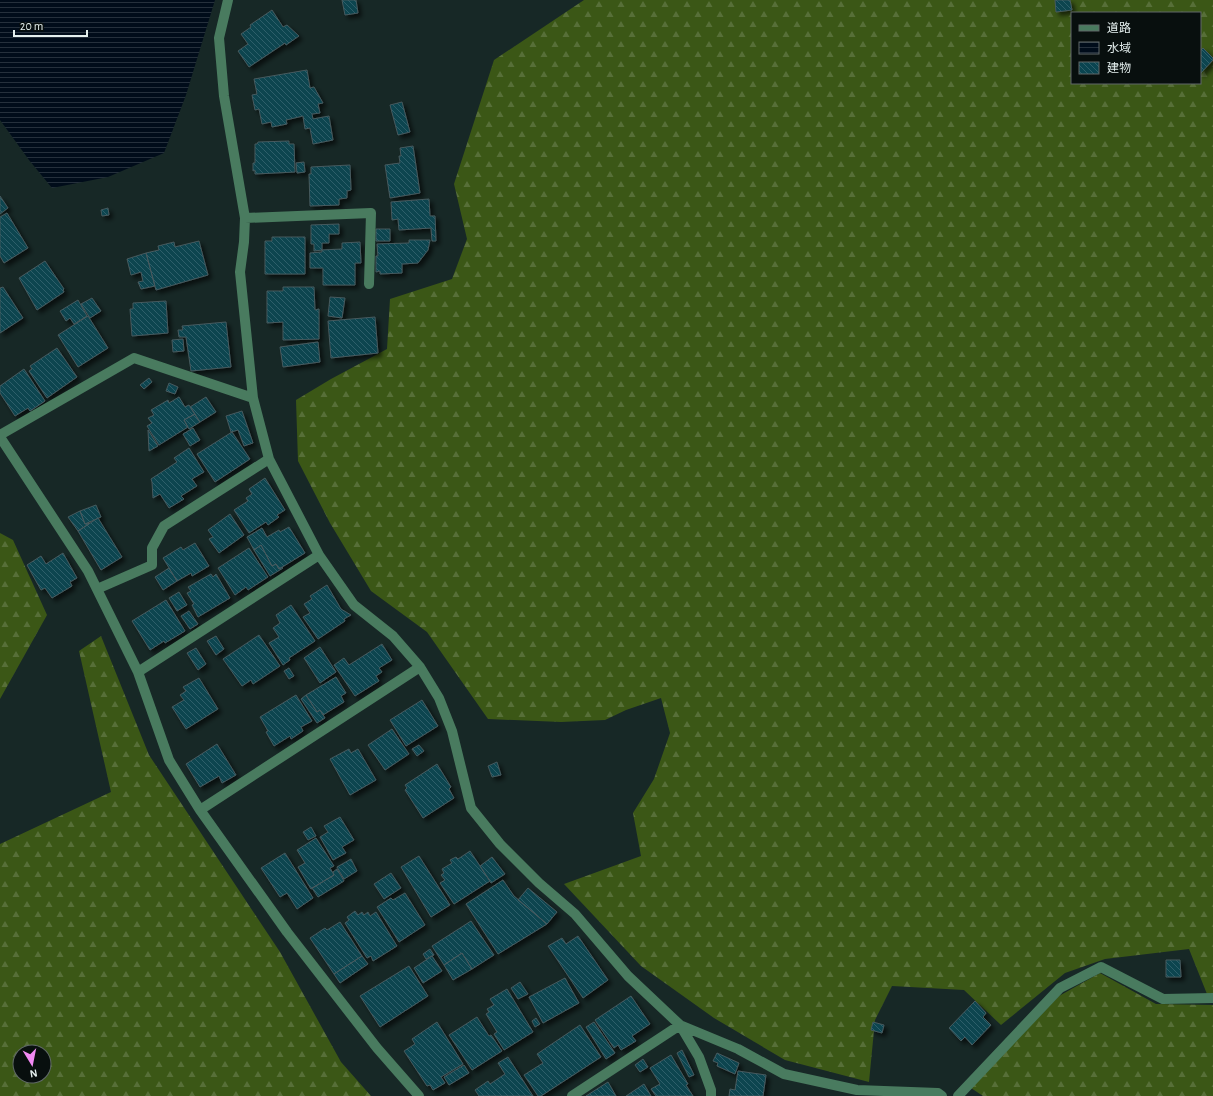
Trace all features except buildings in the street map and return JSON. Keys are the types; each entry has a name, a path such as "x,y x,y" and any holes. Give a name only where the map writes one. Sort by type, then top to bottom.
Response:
{"street":[{"path":"228,0 219,38 224,96 244,218 244,242 240,272 253,398 269,459 320,555 354,605 393,636 420,667 439,698 452,731 471,808 500,844 539,883 575,914 628,976 680,1025 699,1057 711,1090 711,1096"},
{"path":"244,218 371,213 369,284"},
{"path":"253,398 134,358 0,436 88,571 138,672 170,760 200,810 287,932 377,1048 418,1096"},
{"path":"97,589 152,565 152,548 164,526 269,459"},
{"path":"138,672 320,555"},
{"path":"200,810 420,667"},
{"path":"958,1096 1060,988 1102,967 1163,999 1213,998"},
{"path":"572,1096 680,1025"},
{"path":"680,1025 738,1049 784,1074 857,1090 938,1093 942,1096"}],"green space":[{"path":"584,0 1213,0 1213,993 1207,994 1189,949 1105,959 1065,973 1001,1025 964,990 892,986 875,1020 869,1082 785,1060 714,1018 641,966 564,884 641,856 633,813 654,779 670,733 661,698 626,710 605,720 561,722 488,719 427,632 371,591 330,523 298,461 296,400 331,379 387,349 390,299 452,279 467,239 454,184 494,60"},
{"path":"0,533 13,540 47,615 0,699"},
{"path":"101,636 149,755 280,952 341,1062 371,1096 0,1096 0,844 111,792 79,651"},
{"path":"1100,973 1156,1004 1213,1005 1213,1096 983,1096 971,1088 1059,996"}],"water":[{"path":"0,0 215,0 186,95 164,153 108,177 52,188 29,160 0,120"}]}
